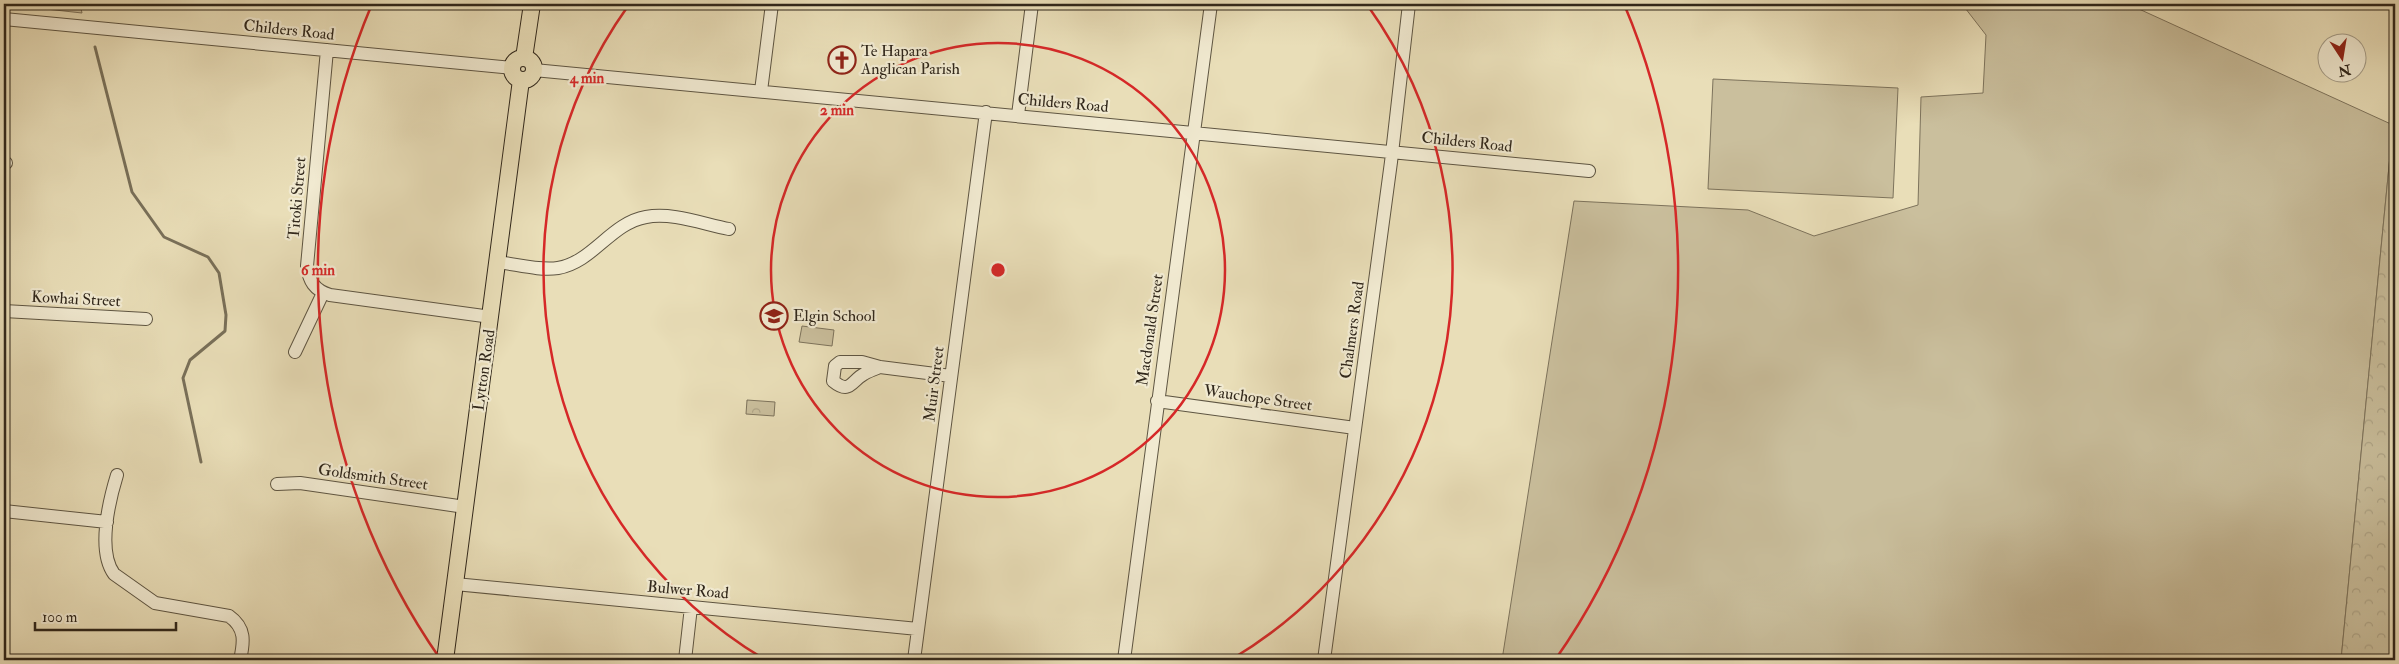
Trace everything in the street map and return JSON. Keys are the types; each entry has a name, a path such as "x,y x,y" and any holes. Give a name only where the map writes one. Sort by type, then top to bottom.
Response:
{"main road":[{"name":"Lytton Road","path":"445,660 532,4"}],"street":[{"path":"761,91 772,4"},
{"path":"1018,115 1032,4"},
{"name":"Macdonald Street","path":"1124,660 1211,4"},
{"name":"Chalmers Road","path":"1324,660 1392,151 1409,4"},
{"name":"Childers Road","path":"4,20 1018,115 1589,171"},
{"name":"Titoki Street","path":"323,293 315,288 310,281 307,266 327,50"},
{"name":"Muir Street","path":"914,660 986,112"},
{"path":"497,262 547,268 566,266 581,258 624,224 648,216 672,217 729,229"},
{"path":"296,352 323,293 491,317"},
{"name":"Kowhai Street","path":"4,311 146,319"},
{"path":"880,367 951,376"},
{"name":"Wauchope Street","path":"1157,401 1355,428"},
{"path":"117,475 111,494 105,555 114,574 155,603 230,616 243,632 243,649 240,660"},
{"name":"Goldsmith Street","path":"277,484 300,483 465,507"},
{"path":"4,511 108,522"},
{"name":"Bulwer Road","path":"455,584 918,629"},
{"path":"685,660 691,607"}],"green space":[{"path":"18,4 80,4 82,13 19,6"},
{"path":"1962,4 2128,4 2393,125 2341,660 1502,660 1574,201 1748,210 1814,236 1918,205 1921,97 1983,93 1986,35"},
{"path":"1713,79 1898,88 1893,198 1708,189"},
{"path":"2393,125 2395,126 2395,660 2341,660"},
{"path":"802,326 834,330 832,346 799,342"},
{"path":"747,400 775,402 774,416 746,414"}],"waterway":[{"path":"95,47 132,192 164,237 208,257 219,273 226,315 225,331 190,360 183,378 201,462"}],"place":[{"name":"Te Hapara Anglican Parish","path":"842,60"},
{"name":"Elgin School","path":"774,316"}]}
